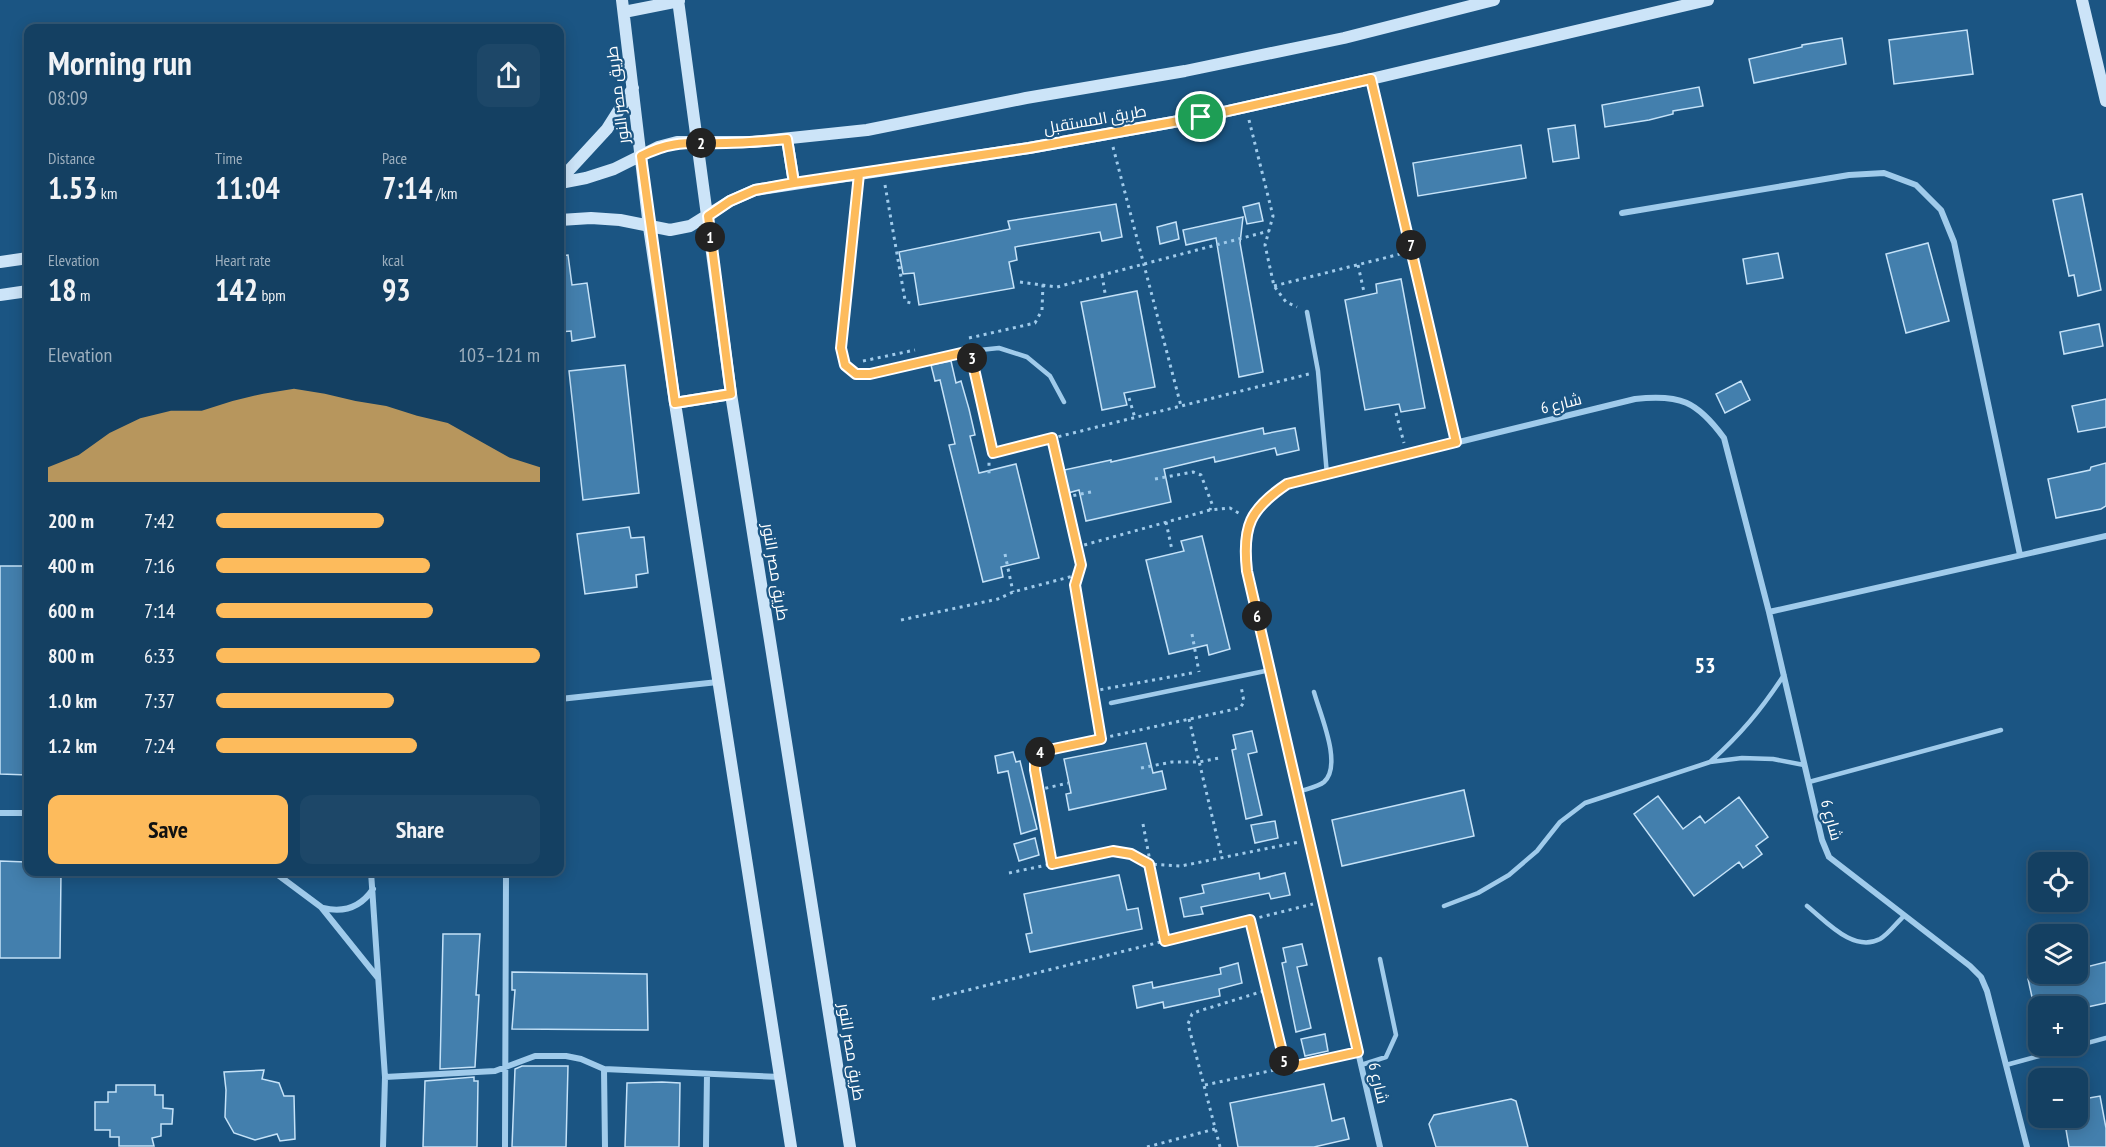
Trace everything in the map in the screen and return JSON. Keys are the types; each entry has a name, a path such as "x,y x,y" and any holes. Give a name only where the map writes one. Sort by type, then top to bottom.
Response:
{"street":[{"name":"طريق المستقبل","path":"564,181 586,178 614,169 658,147 677,142 725,143 867,130 1026,98 1185,71 1344,38 1494,0"},
{"name":"طريق المستقبل","path":"564,217 620,220 670,230 690,226 730,201 755,190 1109,133 1246,107 1708,0"},
{"path":"2082,0 2106,101"},
{"path":"623,6 679,1"},
{"name":"طريق مصر النور","path":"679,1 731,394 850,1147"},
{"name":"طريق مصر النور","path":"623,6 649,227 790,1147"},
{"path":"564,177 607,129 633,88"},
{"path":"787,139 794,183"},
{"path":"1622,213 1849,175 1884,173 1916,185 1941,210 1954,242 2020,555"},
{"path":"859,174 841,348 845,365 856,374 870,374 970,351"},
{"path":"0,262 24,259"},
{"path":"0,295 24,292"},
{"path":"675,403 731,394"},
{"name":"شارع 6","path":"1380,1147 1247,571 1244,545 1250,520 1266,499 1287,484 1635,399 1662,396 1687,402 1708,417 1724,438 1769,612 1822,840 1829,857 1970,966 1981,977 1987,991 2027,1147"},
{"path":"1769,612 2106,536"},
{"path":"564,699 718,682"},
{"path":"0,813 24,813"},
{"path":"279,876 321,907 379,979"},
{"path":"372,876 385,1077 383,1147"},
{"path":"505,1147 506,876"},
{"path":"321,907 342,910 352,907 362,902 373,888"},
{"path":"385,1077 495,1071 535,1056 566,1056 581,1059 604,1069 780,1077"},
{"path":"604,1069 605,1147"},
{"path":"706,1147 707,1074"}],"lane":[{"path":"1307,312 1318,371 1327,475"},
{"path":"970,351 999,348 1027,357 1050,376 1064,402"},
{"path":"1112,703 1270,670"},
{"path":"1710,762 1738,736 1763,707 1784,675"},
{"path":"1298,792 1324,783 1332,771 1333,758 1314,692"},
{"path":"1809,782 2001,730"},
{"path":"1444,906 1478,893 1509,875 1537,851 1560,822 1585,803 1710,762 1742,758 1773,759 1804,765"},
{"path":"1807,906 1847,938 1864,943 1880,939 1904,915"},
{"path":"1361,1065 1386,1057 1396,1035 1380,959"},
{"path":"2006,1065 2106,1038"}],"path":[{"path":"1371,79 1456,442"},
{"path":"1246,107 1273,216 1264,245 1274,286 1286,302 1307,312"},
{"path":"1109,133 1181,406"},
{"path":"882,171 905,300 911,303"},
{"path":"1020,282 1057,287 1269,231"},
{"path":"1274,286 1412,251"},
{"path":"1358,265 1364,292"},
{"path":"1102,275 1106,292"},
{"path":"968,338 1035,323 1042,310 1043,284"},
{"path":"845,365 923,348"},
{"path":"970,351 993,453 989,462 989,474"},
{"path":"993,453 1318,371"},
{"path":"1130,398 1135,418"},
{"path":"1396,413 1406,455"},
{"path":"1052,438 1081,565 1075,585 1101,739"},
{"path":"1155,479 1193,472 1201,475 1212,504 1210,510"},
{"path":"1065,497 1091,492"},
{"path":"1077,547 1210,510 1230,508 1250,520"},
{"path":"1166,522 1173,550"},
{"path":"1005,554 1013,592"},
{"path":"901,620 998,599 1013,592 1077,575"},
{"path":"1093,691 1199,672 1192,634"},
{"path":"1052,864 1038,790 1035,759 1039,752 1240,708 1244,702 1238,676"},
{"path":"1189,719 1222,858"},
{"path":"1141,768 1173,762 1199,762 1219,758"},
{"path":"1038,790 1068,783"},
{"path":"1143,824 1165,941"},
{"path":"1009,873 1113,851 1131,854 1149,864 1181,866 1309,840"},
{"path":"932,999 1323,901"},
{"path":"1250,920 1286,1068"},
{"path":"1220,1147 1188,1024 1192,1014 1267,990"},
{"path":"1204,1085 1358,1052"},
{"path":"1147,1147 1215,1129"}],"building":[{"path":"1967,30 1973,74 1894,84 1889,40"},
{"path":"1842,38 1846,64 1754,83 1749,59 1802,47 1802,45"},
{"path":"1699,87 1703,106 1673,111 1673,114 1649,120 1605,127 1602,105"},
{"path":"1575,125 1579,158 1553,162 1548,129"},
{"path":"1521,145 1526,178 1418,196 1413,163"},
{"path":"2082,194 2101,290 2078,296 2074,275 2069,276 2053,200"},
{"path":"1259,203 1263,221 1247,224 1243,207"},
{"path":"1116,204 1122,237 1102,241 1100,232 1015,247 1017,260 1009,262 1014,288 919,305 914,273 903,274 899,252 1010,229 1008,221"},
{"path":"1243,217 1240,243 1263,372 1239,377 1216,238 1186,245 1183,230"},
{"path":"1176,222 1179,239 1160,244 1157,227"},
{"path":"1928,243 1949,321 1906,333 1886,254"},
{"path":"1778,253 1783,278 1747,284 1743,259"},
{"path":"568,255 572,285 587,283 595,337 572,341 571,331 564,332 564,256"},
{"path":"1401,279 1425,408 1401,412 1399,404 1365,410 1345,300 1377,293 1376,284"},
{"path":"1137,291 1155,387 1124,393 1127,405 1102,410 1081,302"},
{"path":"2099,324 2103,346 2064,354 2060,332"},
{"path":"951,361 956,383 961,381 969,409 975,435 970,436 979,473 1016,464 1039,558 1001,567 1003,577 983,582 949,445 955,444 940,380 935,381 931,365"},
{"path":"625,365 639,493 583,500 569,371"},
{"path":"1741,381 1750,400 1725,413 1716,394"},
{"path":"2106,399 2106,427 2078,432 2072,406"},
{"path":"1263,428 1264,434 1295,428 1299,450 1277,455 1275,448 1215,462 1214,457 1164,469 1171,502 1086,521 1079,490 1068,493 1064,470 1111,460 1111,462"},
{"path":"2106,463 2106,506 2056,518 2048,479 2090,470 2091,467"},
{"path":"629,527 631,538 644,537 648,573 636,575 637,587 585,594 577,534"},
{"path":"1202,536 1230,649 1209,655 1207,645 1169,654 1146,560 1184,551 1181,541"},
{"path":"0,566 24,566 24,775 0,774"},
{"path":"1252,731 1257,752 1248,754 1262,815 1246,819 1232,750 1236,749 1233,735"},
{"path":"1146,743 1153,773 1162,771 1166,789 1069,810 1066,794 1071,793 1064,759"},
{"path":"1013,752 1016,762 1020,761 1037,829 1021,834 1008,771 998,773 995,756"},
{"path":"1464,790 1474,836 1342,866 1332,820"},
{"path":"1658,796 1683,829 1700,816 1705,823 1739,797 1768,837 1756,846 1762,854 1743,868 1739,862 1694,896 1634,814"},
{"path":"1275,821 1278,838 1255,843 1251,825"},
{"path":"1035,838 1039,855 1019,861 1014,844"},
{"path":"0,861 24,862 24,876 61,876 60,958 0,958"},
{"path":"1259,873 1260,879 1285,873 1290,895 1271,899 1269,893 1201,907 1203,914 1184,917 1180,898 1204,893 1202,885"},
{"path":"1119,875 1127,910 1138,908 1142,929 1030,952 1026,934 1032,933 1024,894"},
{"path":"443,934 480,934 475,1067 440,1069"},
{"path":"1302,944 1307,965 1297,967 1311,1028 1296,1032 1282,963 1286,962 1283,948"},
{"path":"2106,962 2106,1003 2088,1007 2088,996 2032,996 2029,984 2088,984 2088,966"},
{"path":"1238,963 1242,983 1219,989 1220,996 1164,1008 1163,1002 1137,1008 1133,986 1152,982 1153,988 1221,974 1220,968"},
{"path":"512,972 647,974 648,1030 512,1029 515,990 512,990"},
{"path":"1325,1034 1328,1051 1305,1056 1301,1039"},
{"path":"522,1066 568,1066 566,1147 512,1147 515,1069"},
{"path":"264,1070 262,1079 279,1083 284,1096 294,1096 295,1139 280,1141 277,1134 255,1140 234,1133 225,1117 224,1072"},
{"path":"474,1077 474,1081 478,1081 477,1147 423,1147 425,1081"},
{"path":"627,1083 680,1083 679,1147 625,1147"},
{"path":"1324,1084 1332,1121 1344,1118 1349,1139 1314,1147 1238,1147 1230,1103"},
{"path":"116,1085 155,1085 155,1095 163,1095 163,1108 173,1109 172,1124 161,1124 161,1136 152,1138 154,1146 119,1146 119,1137 110,1137 110,1130 95,1130 95,1102 108,1102 108,1092 116,1092"},
{"path":"2100,1096 2106,1128 2106,1147 2069,1147 2066,1128 2088,1128 2088,1098"},
{"path":"1511,1099 1516,1101 1528,1147 1436,1147 1429,1124 1434,1115"}],"district":[{"name":"53","path":"1705,665"}],"route":[{"path":"1201,117 1029,148 794,183 755,190 730,201 708,216 731,394 675,403 641,156 658,147 677,142 725,143 787,139 794,183 859,174 841,348 845,365 856,374 870,374 970,351 993,453 1052,438 1081,565 1075,585 1101,739 1039,752 1035,759 1052,864 1113,851 1131,854 1149,864 1165,941 1250,920 1286,1068 1358,1052 1247,571 1244,545 1250,520 1266,499 1287,484 1456,442 1371,79 1201,117"}]}
